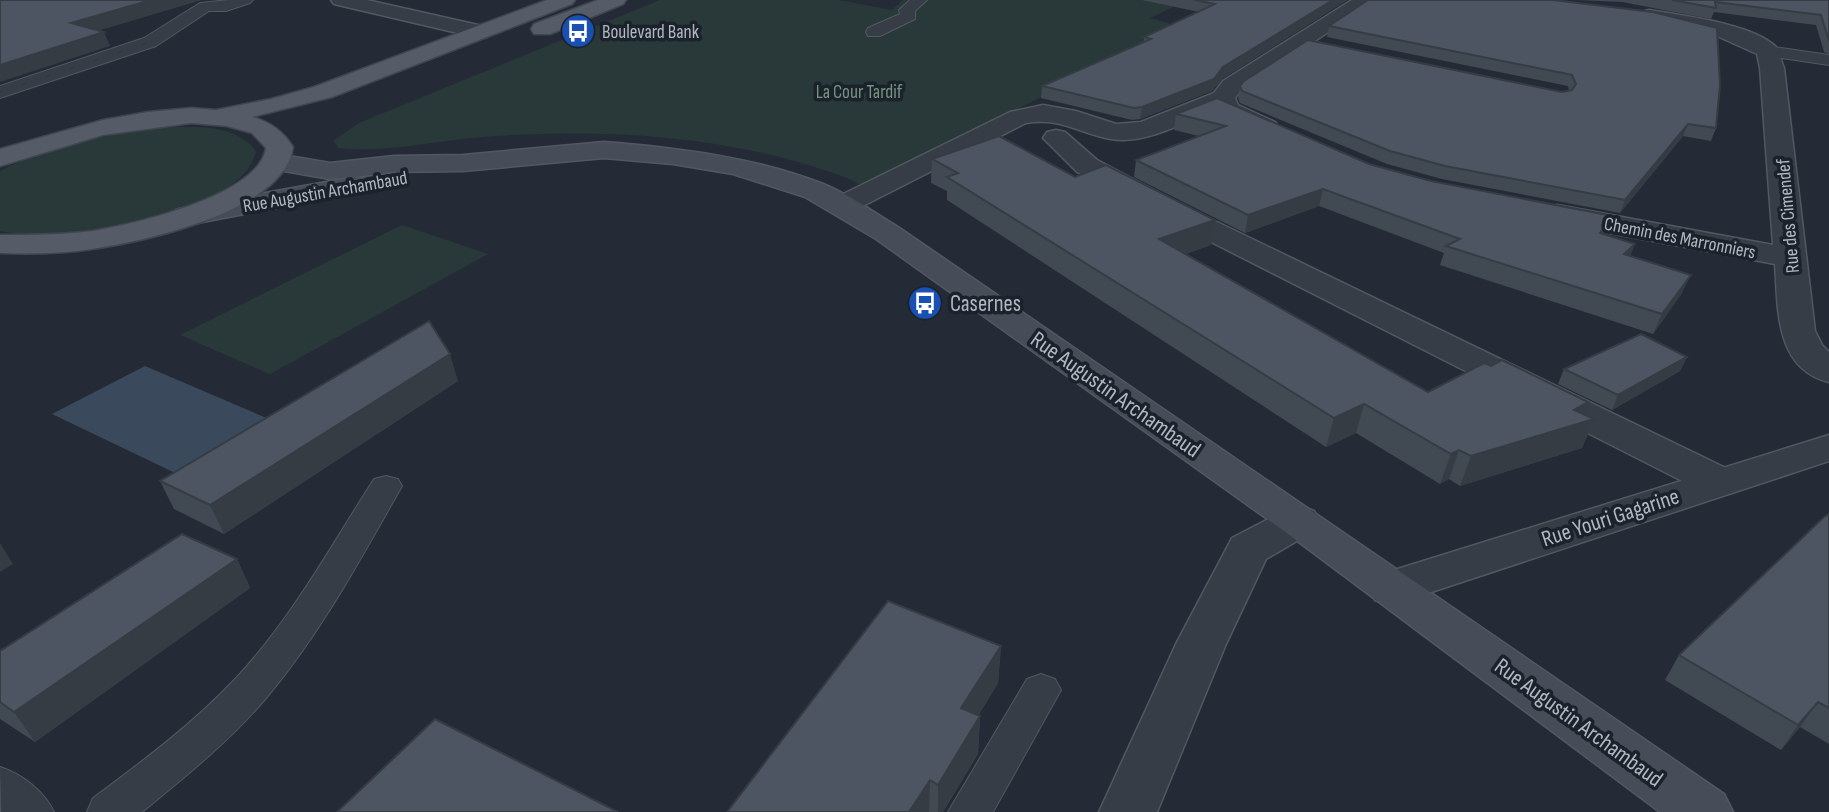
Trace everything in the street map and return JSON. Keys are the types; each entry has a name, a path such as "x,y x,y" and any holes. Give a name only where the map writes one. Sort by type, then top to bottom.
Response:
{"main road":[{"path":"209,117 299,99 565,0"},
{"path":"320,116 616,0"},
{"path":"0,158 58,137 98,127 137,120 209,117 260,126 274,135 279,155"},
{"path":"0,252 118,235 187,216 230,198 260,179 299,127"},
{"name":"Rue Augustin Archambaud","path":"279,155 330,171 394,164 463,163 604,150 673,156 737,167 815,191 887,233 1392,588 1704,812"},
{"name":"Rue Augustin Archambaud","path":"187,216 393,180 463,163"},
{"path":"0,244 45,245"}],"street":[{"path":"341,0 479,32"},
{"path":"841,206 1018,117 1043,113 1067,116 1114,132 1145,129 1223,98 1231,86 1366,0"},
{"path":"1623,12 1708,26 1743,36 1767,51"},
{"path":"1301,41 1328,47"},
{"name":"Rue des Cimendef","path":"1767,51 1772,68 1797,331 1807,351 1829,371"},
{"path":"1223,98 1227,109 1287,136"},
{"path":"1056,138 1087,166 1165,207 1719,482"},
{"name":"Chemin des Marronniers","path":"1533,209 1791,258"},
{"name":"Rue Youri Gagarine","path":"1392,588 1829,447"},
{"path":"1128,812 1201,644 1248,549 1298,522"}],"lane":[{"path":"186,2 206,6 245,0"},
{"path":"874,32 909,16 907,10 919,0"},
{"path":"0,92 150,42 206,6"},
{"path":"1767,51 1829,60"},
{"path":"109,812 183,754 253,685 323,590 386,486"},
{"path":"970,812 1041,690"},
{"path":"0,785 32,812"}],"green space":[{"name":"La Cour Tardif","path":"660,0 838,0 892,10 903,0 1188,0 1150,18 1182,27 863,186 798,162 759,152 681,139 561,133 482,137 374,149 339,148 333,141 359,123"},
{"path":"172,127 229,132 239,136 256,151 244,174 218,193 184,209 144,221 102,229 27,234 0,231 0,171 41,153 84,141 127,132"},
{"path":"402,225 488,254 270,374 180,335"}],"water":[{"path":"145,366 285,426 194,482 52,414"}],"building":[{"path":"0,0 151,0 71,23 104,32 0,65"},
{"path":"1194,0 1333,0 1223,67 1214,79 1142,107 1134,108 1042,86 1151,39 1144,37 1215,4"},
{"path":"1368,0 1553,0 1653,12 1717,28 1720,85 1716,128 1688,124 1625,200 1445,166 1390,151 1242,91 1240,86 1244,81 1308,40 1562,92 1572,90 1576,84 1572,75 1329,26"},
{"path":"1672,0 1829,0 1829,41 1821,15 1715,2 1716,8"},
{"path":"1217,98 1369,164 1431,181 1613,216 1600,233 1635,244 1624,254 1691,275 1662,314 1446,246 1460,239 1323,189 1248,215 1136,160 1226,126 1176,114"},
{"path":"999,136 1075,177 1106,165 1215,220 1159,239 1428,392 1484,363 1491,366 1502,360 1588,402 1574,410 1594,419 1471,456 1459,450 1451,454 1364,404 1334,418 947,177 958,173 932,159"},
{"path":"429,321 450,354 210,505 160,481"},
{"path":"1641,334 1687,357 1618,395 1564,369"},
{"path":"1829,514 1829,708 1818,702 1798,725 1679,655"},
{"path":"182,534 237,559 14,712 0,702 0,651"},
{"path":"888,601 1001,646 961,708 980,716 938,785 930,780 909,812 727,812"},
{"path":"435,719 618,812 337,812"}],"place":[{"name":"Boulevard Bank","path":"578,31"},
{"name":"Casernes","path":"925,303"}]}
